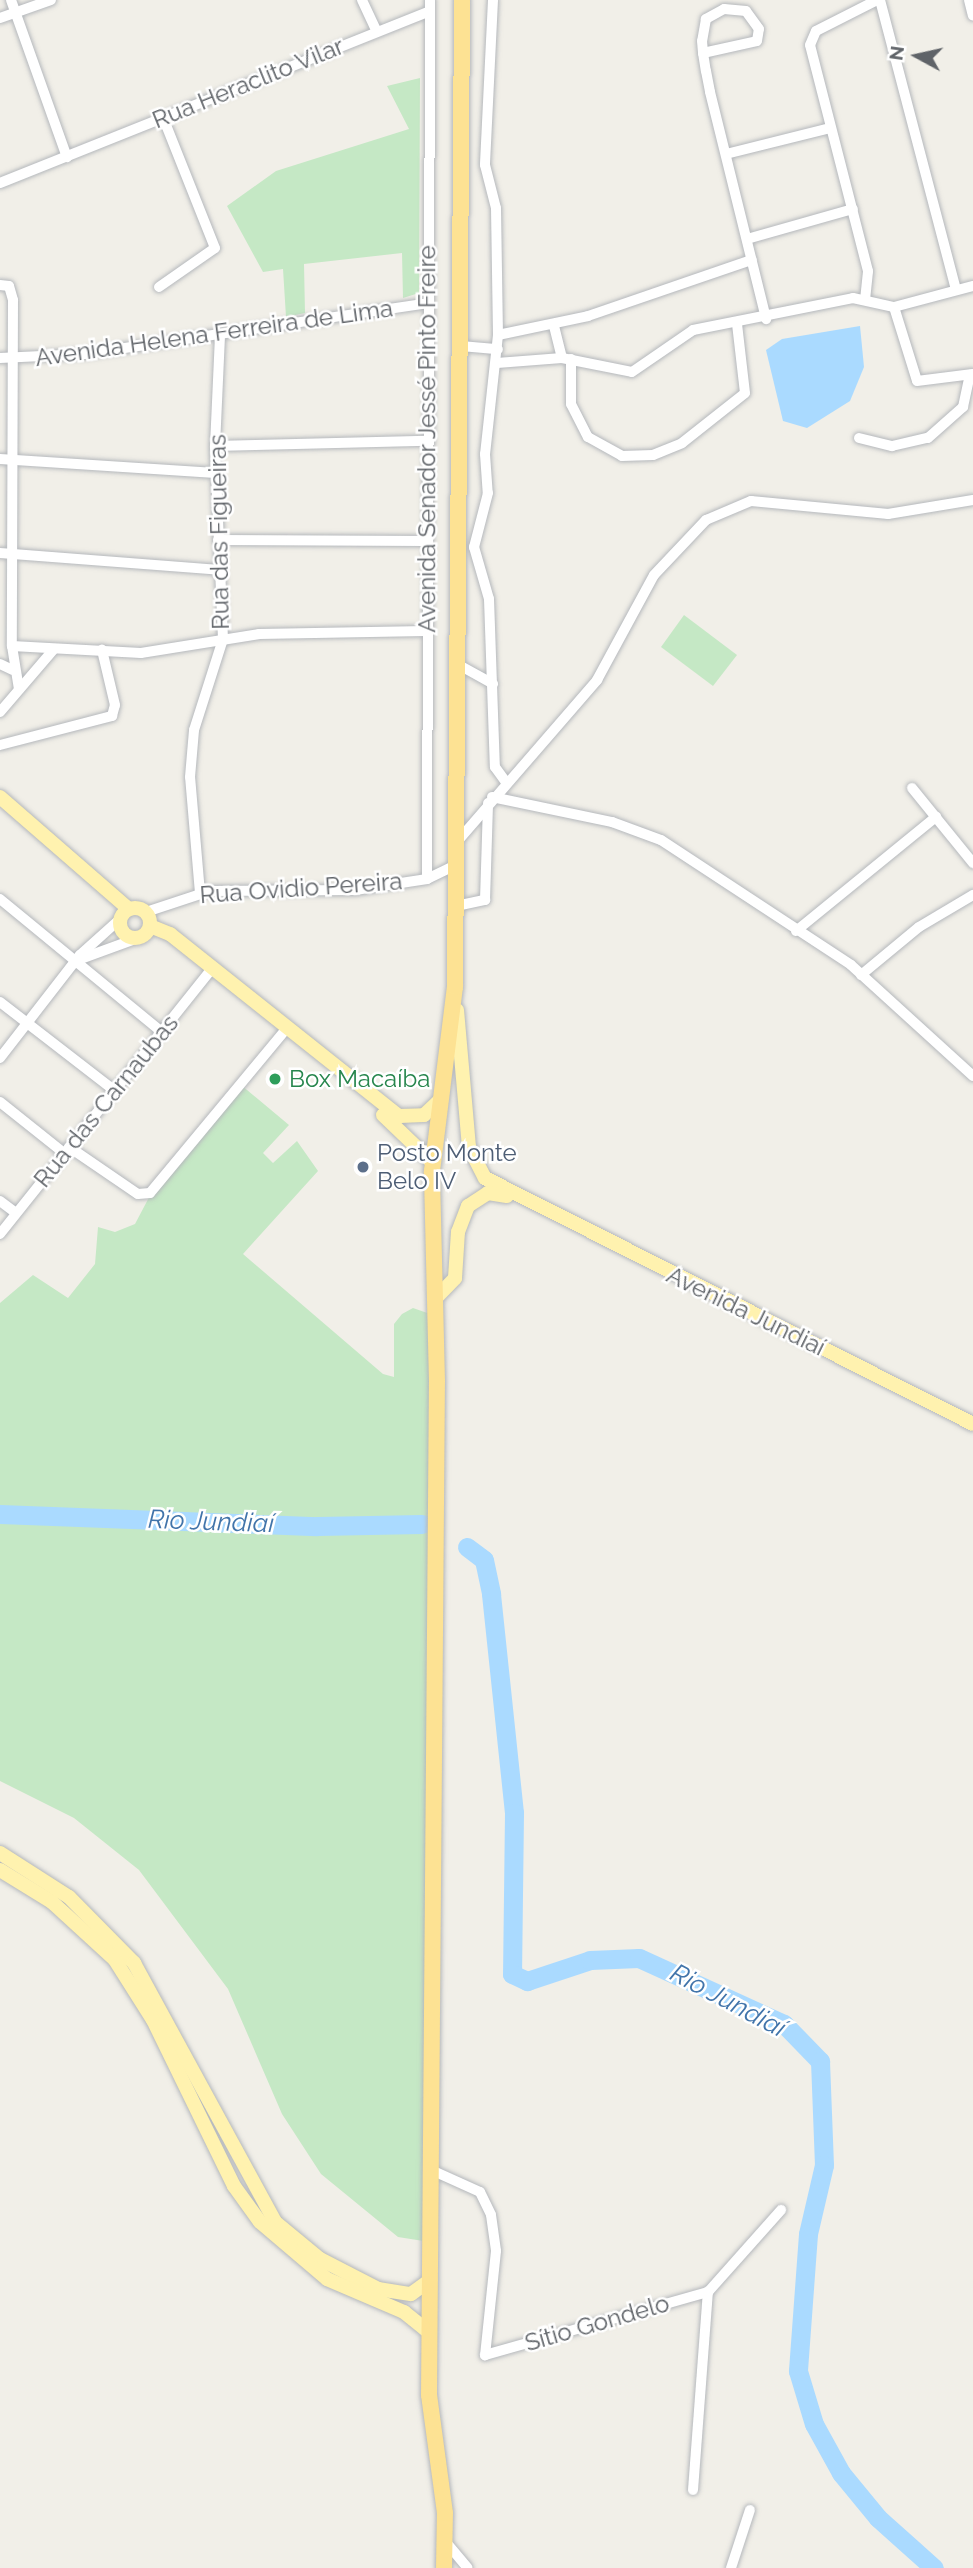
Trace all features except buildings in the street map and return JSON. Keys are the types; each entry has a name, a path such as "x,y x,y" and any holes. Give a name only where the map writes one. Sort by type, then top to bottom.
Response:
{"highway":[{"path":"444,2568 444,2541 430,2415 429,2169 435,1299 432,1162 456,987 459,665 467,548 459,137 462,0"}],"main road":[{"path":"0,797 125,914 146,912 150,926 212,968 287,1028 362,1093 432,1162"},
{"path":"125,914 124,933 138,938 150,926"},
{"name":"Avenida Jundiaí","path":"456,987 470,1147 485,1178 519,1199 973,1424"},
{"path":"362,1093 407,1119 424,1115 439,1101"},
{"name":"Avenida Jundiaí","path":"435,1299 455,1278 458,1232 468,1206 488,1193 519,1199"},
{"path":"0,1853 69,1897 134,1963 275,2222 346,2276 391,2299 430,2333"},
{"path":"0,1870 52,1902 115,1960 153,2020 234,2186 260,2222 327,2279 391,2299 411,2294 430,2280"}],"street":[{"path":"12,0 67,157"},
{"path":"0,18 51,0"},
{"path":"362,0 377,32"},
{"path":"493,0 485,174 496,208 498,349 485,454 488,493 467,548 489,598 495,766 505,781"},
{"path":"865,299 868,271 830,128 811,41 830,23 879,0 956,289"},
{"path":"969,0 973,16"},
{"name":"Rua Heraclito Vilar","path":"0,183 377,32 430,5"},
{"name":"Avenida Senador Jessé Pinto Freire","path":"427,879 426,541 430,5"},
{"path":"703,54 757,41 759,29 743,10 719,11 703,25 703,54 766,319"},
{"path":"159,286 215,248 163,117"},
{"path":"726,154 830,128"},
{"path":"459,137 486,138"},
{"path":"747,239 853,209"},
{"path":"498,335 554,326 752,260"},
{"path":"3,284 13,307 12,646 13,670 19,689"},
{"path":"497,363 567,359 632,372 693,330 766,319 865,299 894,307 973,286"},
{"path":"0,302 13,307"},
{"name":"Avenida Helena Ferreira de Lima","path":"0,358 220,334 428,303"},
{"path":"859,438 892,446 928,438 963,407 972,374 916,381 894,307"},
{"path":"554,326 567,359 571,404 588,437 622,456 653,455 690,437 745,393 737,324"},
{"name":"Rua das Figueiras","path":"200,893 191,753 223,639 215,446 220,334"},
{"path":"461,345 498,349"},
{"path":"0,408 13,408"},
{"path":"215,446 427,441"},
{"path":"0,459 216,473"},
{"path":"456,843 505,781 597,680 666,558 723,509 760,501 888,514 973,500"},
{"path":"218,540 426,541"},
{"path":"0,553 219,570"},
{"path":"12,646 141,653 223,639 426,631"},
{"path":"0,712 54,649"},
{"path":"0,745 112,716 115,705 102,650"},
{"path":"0,664 13,670"},
{"path":"459,665 493,684"},
{"path":"912,788 973,863"},
{"path":"456,906 485,900 490,800"},
{"path":"490,800 646,833 861,975 973,1076"},
{"path":"796,931 936,817"},
{"name":"Rua Ovidio Pereira","path":"146,912 200,893 355,890 427,879 456,865"},
{"path":"861,975 919,926 973,895"},
{"path":"0,899 162,1032"},
{"path":"0,1058 75,961 125,914"},
{"path":"75,961 138,938"},
{"name":"Rua das Carnaubas","path":"0,1234 212,968"},
{"path":"0,1002 115,1091"},
{"path":"0,1102 67,1150 138,1194 150,1193 287,1028"},
{"path":"0,1200 16,1213"},
{"name":"Sítio Gondelo","path":"429,2169 480,2192 491,2215 496,2251 485,2355 708,2292"},
{"path":"693,2490 708,2292 781,2210"},
{"path":"731,2568 750,2510"},
{"path":"444,2541 468,2568"}],"green space":[{"path":"420,78 419,293 403,298 402,253 304,264 305,313 286,317 283,269 263,272 227,206 276,171 409,129 387,86"},
{"path":"684,615 737,655 713,686 661,647"},
{"path":"241,1085 289,1125 263,1153 273,1163 297,1141 318,1171 243,1254 383,1374 394,1377 394,1324 402,1314 413,1308 433,1315 436,2243 398,2237 321,2174 282,2114 228,1989 139,1870 74,1818 0,1781 0,1303 33,1275 68,1298 95,1264 98,1227 115,1232 135,1224 155,1186"}],"water":[{"path":"860,326 864,367 850,401 807,428 783,421 766,350 782,339"}],"waterway":[{"name":"Rio Jundiaí","path":"0,1514 317,1526 422,1524"},
{"name":"Rio Jundiaí","path":"467,1547 484,1560 491,1594 514,1813 512,1974 527,1981 590,1960 639,1958 784,2024 820,2061 824,2165 808,2234 798,2371 814,2424 841,2473 878,2518 934,2568"}],"place":[{"name":"Box Macaíba","path":"275,1079"},
{"name":"Posto Monte Belo IV","path":"363,1167"}]}
